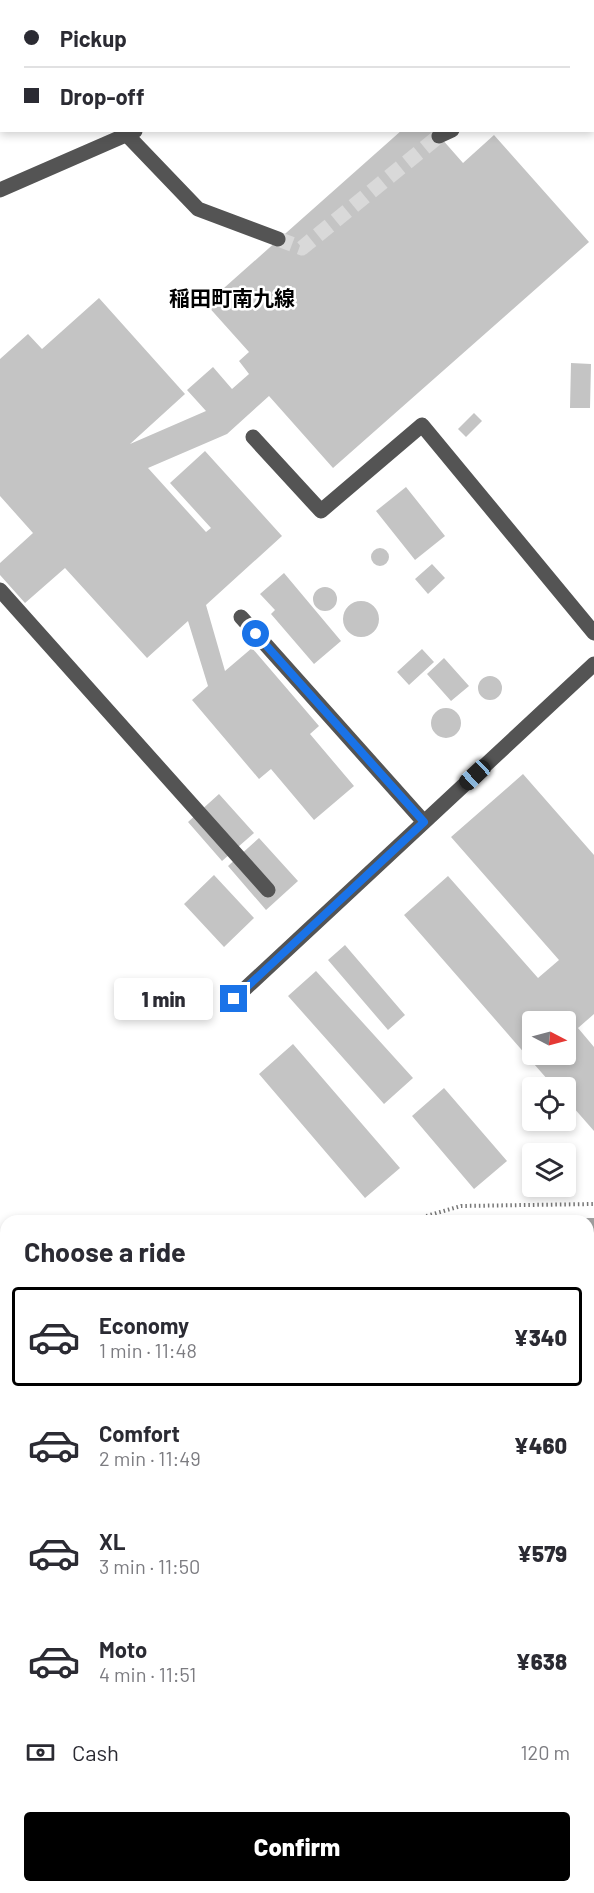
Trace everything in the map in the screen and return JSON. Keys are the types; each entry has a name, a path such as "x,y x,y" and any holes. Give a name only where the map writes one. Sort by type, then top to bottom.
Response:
{"street":[{"path":"0,190 129,132 198,209 279,239"},
{"path":"253,437 321,511 422,425 594,633"},
{"path":"0,590 268,890"},
{"path":"241,616 424,822"},
{"path":"234,999 594,664"}],"path":[{"path":"430,1215 461,1206 594,1204"}],"building":[{"path":"400,132 436,132 463,163 494,135 589,242 333,468 269,396 227,434 148,468 206,532 211,528 170,483 205,451 282,536 206,605 225,671 252,648 319,726 310,734 354,786 314,820 271,769 259,779 192,700 208,686 188,621 147,658 65,568 25,603 0,575 0,563 33,533 0,496 0,359 28,334 42,349 99,298 185,394 130,444 206,411 187,390 213,367 232,389 249,374 239,361 249,352 206,304"},
{"path":"571,363 591,364 590,408 570,408"},
{"path":"474,413 482,421 466,437 458,429"},
{"path":"406,487 445,536 415,560 376,511"},
{"path":"380,548 386,551 389,557 386,563 380,566 374,563 371,557 374,551"},
{"path":"432,564 445,578 428,594 415,579"},
{"path":"284,573 341,641 314,664 271,614 275,610 260,594"},
{"path":"325,587 334,590 337,599 334,608 325,611 316,608 313,599 316,590"},
{"path":"361,601 373,607 379,619 373,631 361,637 349,631 343,619 349,607"},
{"path":"422,649 434,662 409,685 397,672"},
{"path":"444,658 469,686 451,701 427,674"},
{"path":"490,676 499,679 502,688 499,697 490,700 481,697 478,688 481,679"},
{"path":"446,708 457,712 461,723 457,734 446,738 435,734 431,723 435,712"},
{"path":"523,774 594,855 594,1014 578,1028 594,1047 594,1131 576,1110 576,1077 545,1077 535,1065 576,1065 576,1011 522,1011 522,1050 404,915 448,876 538,978 559,960 451,837"},
{"path":"219,794 254,833 222,861 188,822"},
{"path":"259,838 298,881 266,910 228,866"},
{"path":"214,875 254,918 224,947 184,904"},
{"path":"345,945 405,1015 388,1030 328,960"},
{"path":"316,971 413,1078 384,1104 288,996"},
{"path":"293,1044 400,1168 365,1198 259,1074"},
{"path":"444,1088 507,1161 474,1189 412,1116"}],"tunnel":[{"path":"278,239 302,248 439,136"}],"district":[{"name":"稲田町南九線","path":"232,299"}],"route":[{"path":"234,999 424,822 256,634"}]}
